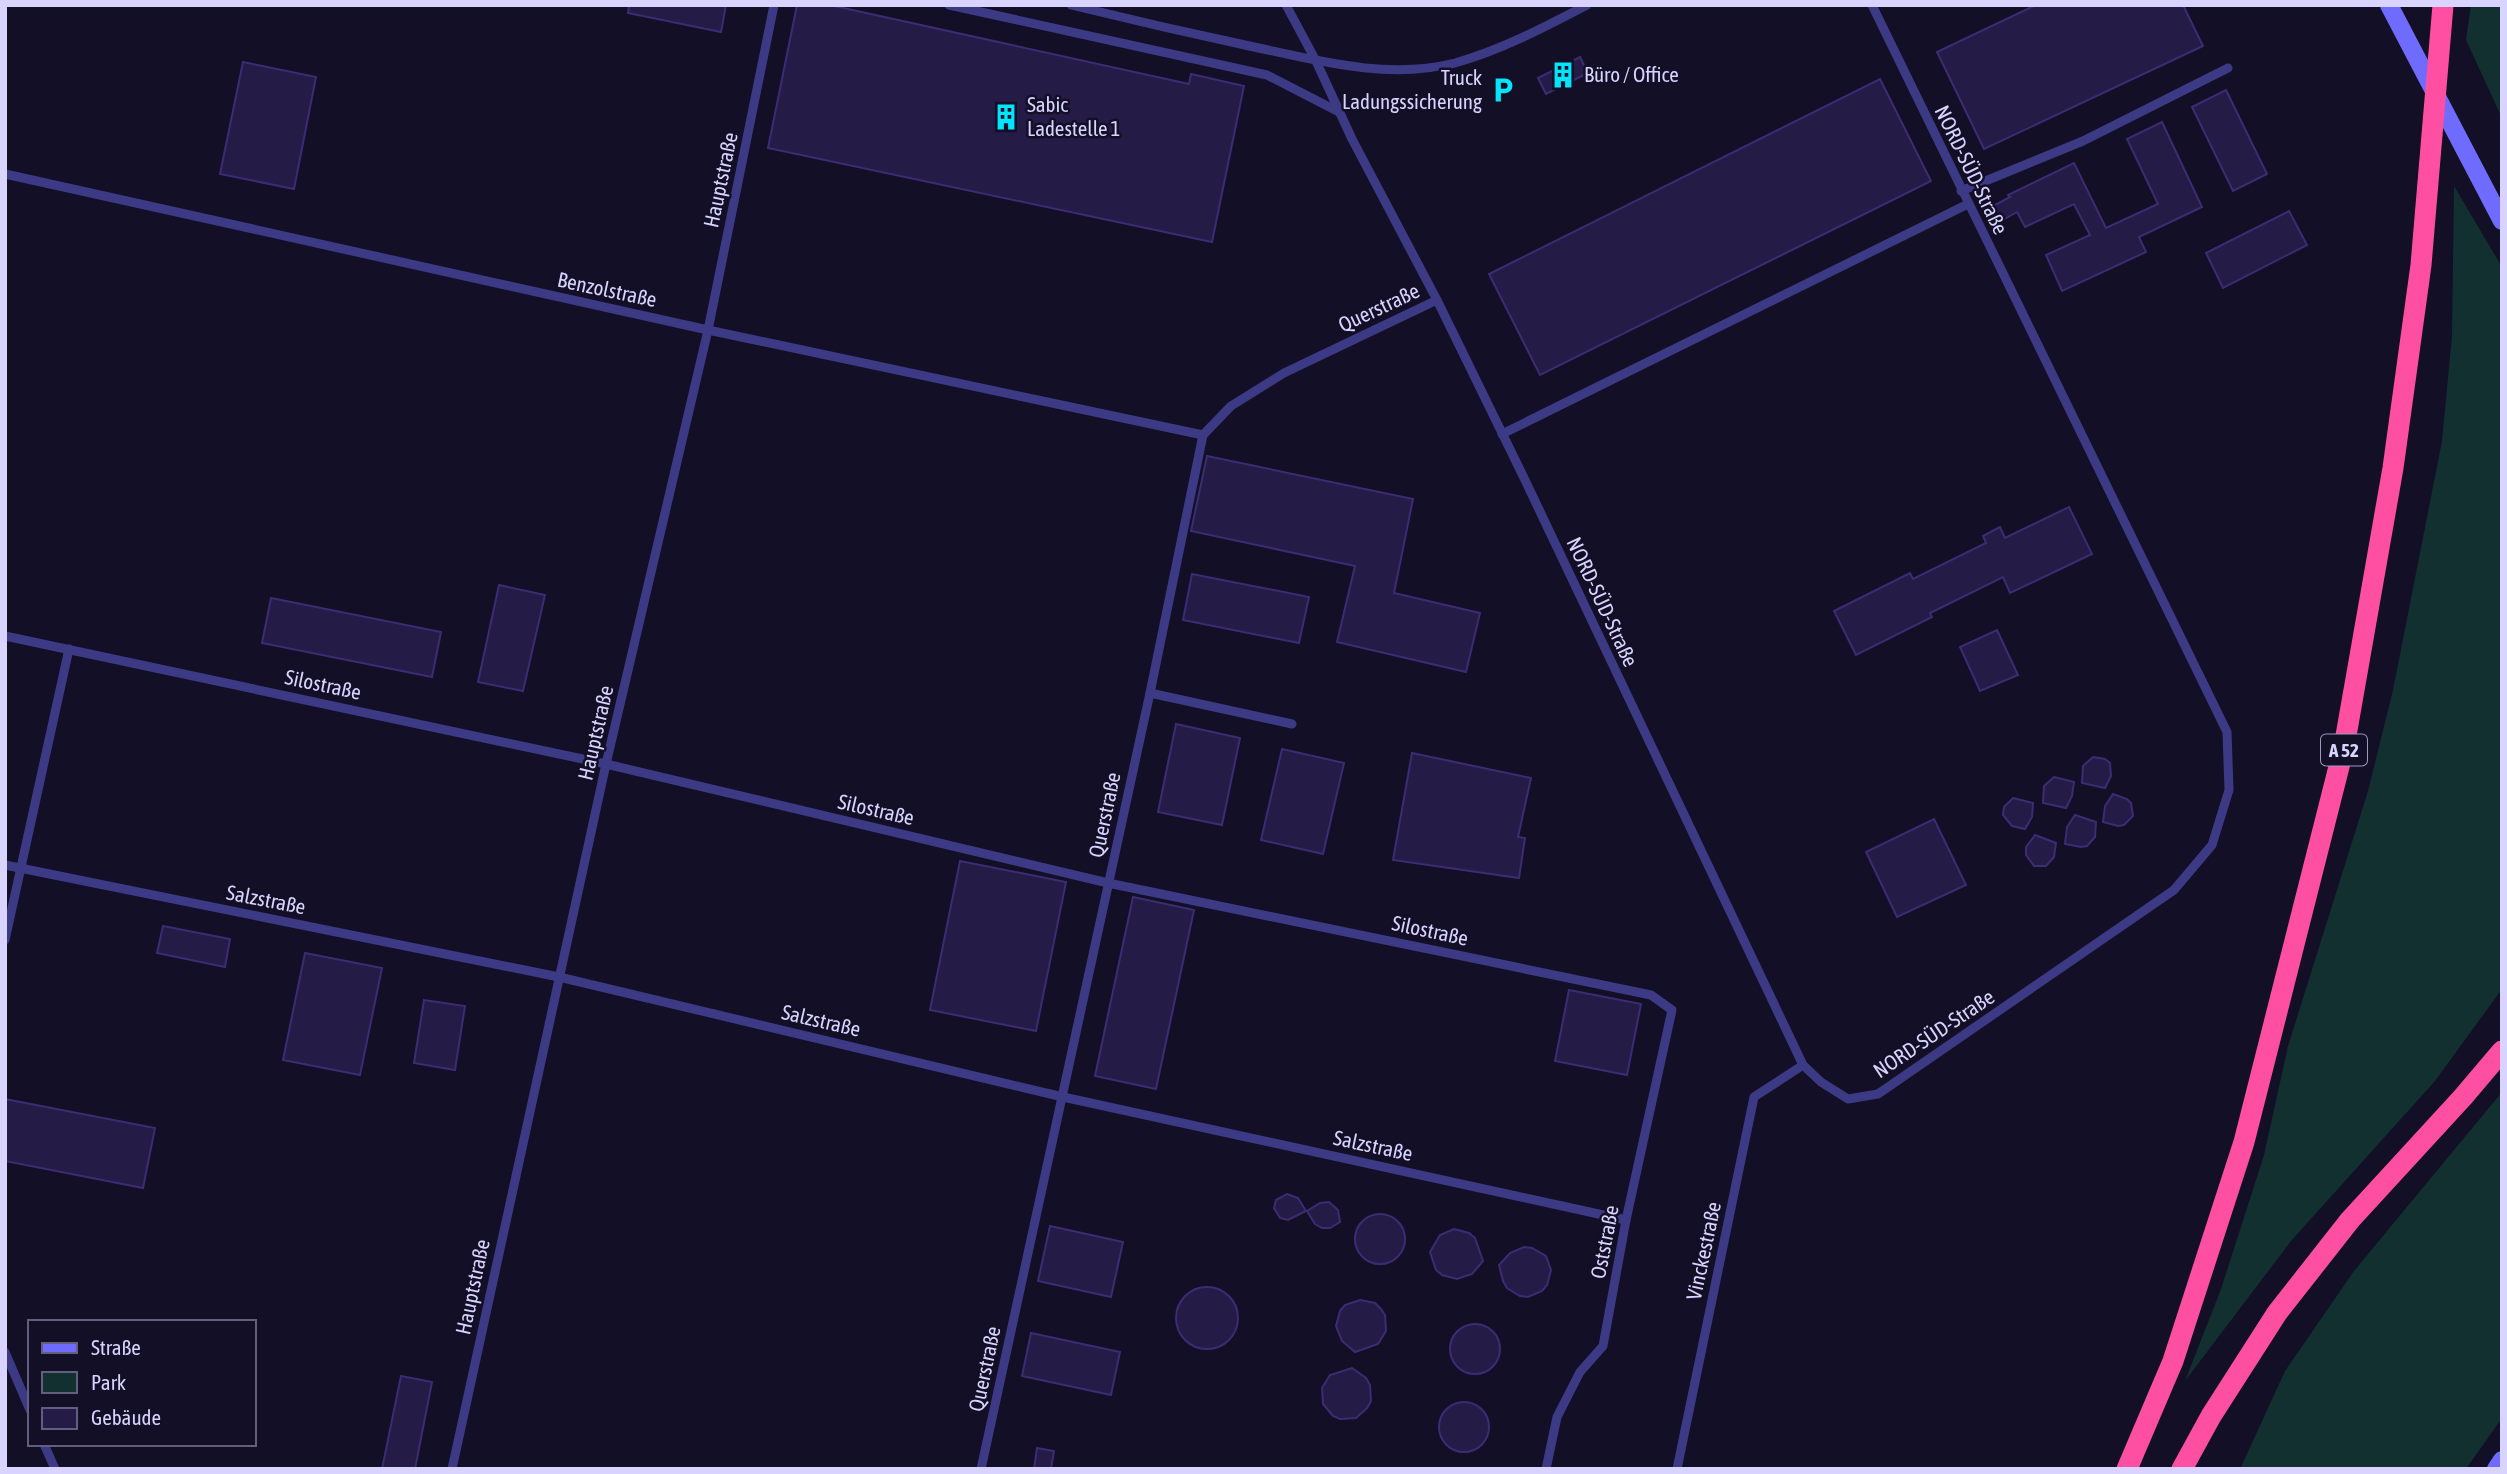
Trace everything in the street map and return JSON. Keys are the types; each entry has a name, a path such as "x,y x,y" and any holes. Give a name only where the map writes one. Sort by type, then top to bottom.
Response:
{"highway":[{"name":"A 52","path":"2127,1469 2173,1361 2244,1142 2344,747 2393,468 2421,265 2443,5"},
{"path":"2182,1469 2211,1416 2277,1313 2350,1220 2502,1051"}],"street":[{"path":"2389,5 2502,221"},
{"path":"2396,5 2407,39"},
{"path":"2496,1469 2502,1460"}],"lane":[{"name":"Hauptstraße","path":"452,1469 606,764 708,330 774,5"},
{"path":"949,5 1267,75 1339,112"},
{"path":"1071,5 1316,61 1374,69 1406,69 1454,63 1528,36 1587,5"},
{"name":"NORD-SÜD-Straße","path":"1286,5 1437,300 1803,1065 1821,1082 1847,1099 1878,1094 2174,890 2212,845 2229,790 2227,732 1872,5"},
{"path":"1961,191 2083,141 2228,68"},
{"name":"Benzolstraße","path":"5,174 708,330 1203,435"},
{"path":"1502,434 1968,204"},
{"name":"Querstraße","path":"982,1469 1203,435 1231,406 1284,373 1437,300"},
{"name":"Silostraße","path":"5,636 606,764 1108,883 1651,995 1672,1010"},
{"path":"5,940 69,649"},
{"path":"1150,692 1292,724"},
{"name":"Salzstraße","path":"5,865 559,977 1063,1097 1626,1220"},
{"name":"Oststraße","path":"1546,1469 1557,1417 1580,1372 1603,1346 1626,1220 1672,1010"},
{"name":"Vinckestraße","path":"1677,1469 1754,1097 1803,1065"},
{"path":"5,1352 28,1405"},
{"path":"45,1446 55,1469"}],"green space":[{"path":"2471,5 2502,5 2502,118 2466,40"},
{"path":"2454,186 2502,267 2502,989 2435,1081 2291,1241 2185,1381 2221,1289 2264,1155 2288,1046 2368,791 2393,690 2442,441 2452,336"},
{"path":"2502,1092 2502,1418 2466,1469 2240,1469 2285,1371 2354,1271"}],"building":[{"path":"629,5 726,5 721,32 628,13"},
{"name":"Sabic Ladestelle 1","path":"797,5 830,5 1189,84 1191,74 1244,86 1212,242 768,148"},
{"path":"2036,5 2183,5 2203,46 1984,149 1937,52"},
{"name":"Büro / Office","path":"1580,57 1588,73 1546,94 1538,78"},
{"path":"243,62 316,77 294,189 220,174"},
{"path":"1880,79 1931,181 1540,375 1489,274"},
{"path":"2226,90 2267,174 2233,191 2192,107"},
{"path":"2162,122 2202,207 2139,237 2146,252 2062,291 2046,255 2090,235 2074,204 2025,227 2017,212 2001,221 1993,206 2010,197 2008,195 2074,163 2106,228 2158,204 2127,139"},
{"path":"2289,211 2307,245 2223,288 2206,253"},
{"path":"1207,456 1413,499 1394,593 1480,613 1466,672 1337,642 1355,566 1191,531"},
{"path":"2069,507 2092,554 2010,593 2003,577 1930,613 1932,617 1856,655 1834,611 1910,573 1913,579 1986,543 1983,536 2000,527 2005,538"},
{"path":"1192,574 1309,597 1299,643 1183,620"},
{"path":"499,585 545,595 523,691 478,682"},
{"path":"271,598 441,632 432,677 262,643"},
{"path":"1997,630 2018,675 1980,691 1960,647"},
{"path":"1176,724 1240,738 1222,825 1158,812"},
{"path":"1282,749 1344,763 1323,854 1261,840"},
{"path":"1412,753 1531,778 1518,837 1525,838 1519,878 1393,860"},
{"path":"2093,757 2105,759 2110,763 2111,776 2105,788 2082,783 2083,766"},
{"path":"2054,777 2074,782 2072,796 2066,808 2043,803 2044,786"},
{"path":"2113,794 2131,803 2133,816 2124,825 2103,822 2105,806"},
{"path":"2013,798 2033,803 2032,817 2025,829 2012,826 2003,815 2004,807"},
{"path":"2075,815 2096,822 2095,837 2087,846 2065,844 2067,827"},
{"path":"1934,819 1966,885 1897,917 1866,852"},
{"path":"2035,835 2056,843 2054,857 2046,866 2034,866 2026,855 2026,847"},
{"path":"960,861 1066,882 1036,1031 930,1010"},
{"path":"1133,897 1194,910 1156,1089 1095,1076"},
{"path":"163,926 230,939 225,967 157,953"},
{"path":"305,953 382,968 360,1075 283,1060"},
{"path":"1569,990 1641,1004 1627,1075 1555,1061"},
{"path":"424,1000 465,1006 455,1070 414,1063"},
{"path":"5,1099 155,1128 143,1188 5,1161"},
{"path":"1287,1194 1298,1198 1306,1211 1288,1220 1280,1218 1274,1208 1276,1200"},
{"path":"1329,1202 1338,1210 1340,1222 1330,1228 1322,1228 1315,1224 1307,1211 1320,1203"},
{"path":"1380,1214 1398,1221 1405,1239 1398,1257 1380,1264 1362,1257 1355,1239 1362,1221"},
{"path":"1050,1226 1123,1242 1111,1297 1038,1281"},
{"path":"1454,1229 1469,1233 1475,1238 1483,1261 1472,1274 1457,1279 1442,1275 1436,1270 1430,1252 1440,1235"},
{"path":"1524,1247 1532,1248 1546,1256 1551,1270 1547,1285 1542,1291 1528,1297 1520,1296 1507,1288 1499,1265 1510,1253"},
{"path":"1207,1287 1219,1289 1229,1296 1236,1306 1236,1330 1229,1340 1219,1347 1207,1349 1195,1347 1185,1340 1178,1330 1176,1318 1178,1306 1185,1296 1195,1289"},
{"path":"1360,1300 1375,1303 1381,1309 1385,1315 1386,1331 1378,1344 1355,1352 1342,1341 1336,1326 1340,1311 1345,1305"},
{"path":"1475,1324 1493,1331 1500,1349 1493,1367 1475,1374 1457,1367 1450,1349 1457,1331"},
{"path":"1031,1333 1120,1352 1111,1395 1022,1376"},
{"path":"1352,1368 1366,1378 1370,1385 1371,1401 1356,1418 1340,1419 1333,1416 1323,1404 1322,1388 1330,1375"},
{"path":"401,1376 432,1382 415,1469 382,1469"},
{"path":"1464,1402 1482,1409 1489,1427 1482,1445 1464,1452 1446,1445 1439,1427 1446,1409"},
{"path":"1037,1448 1054,1451 1051,1469 1034,1469"}],"place":[{"name":"Büro / Office","path":"1563,75"},
{"name":"Truck Ladungssicherung","path":"1503,90"},
{"name":"Sabic Ladestelle 1","path":"1006,117"}]}
